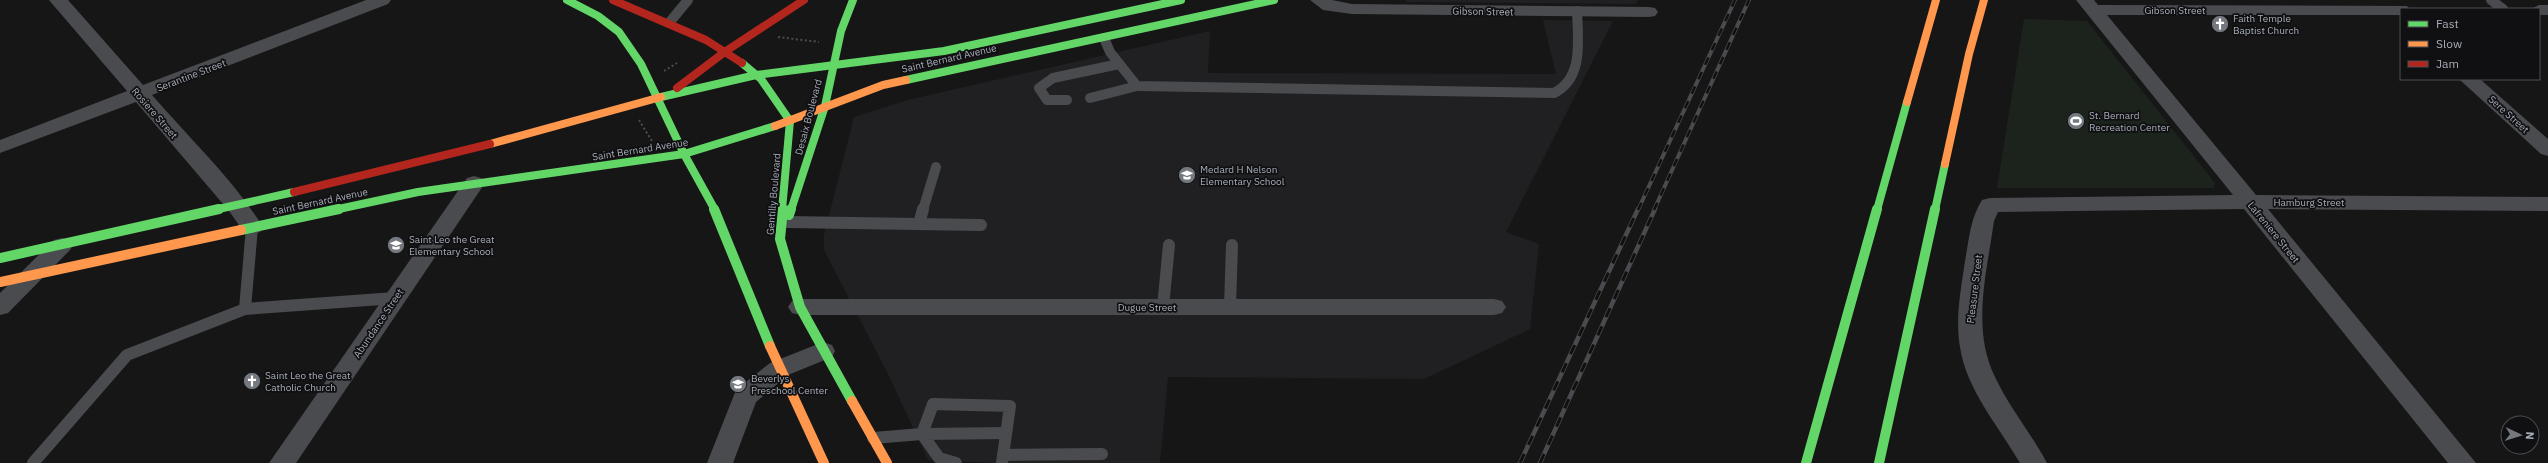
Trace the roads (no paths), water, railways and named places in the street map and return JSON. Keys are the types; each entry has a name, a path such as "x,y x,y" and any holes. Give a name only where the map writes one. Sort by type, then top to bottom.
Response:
{"main road":[{"path":"567,0 598,16 619,32 631,48 684,154 714,208 779,369 824,463"},
{"path":"613,0 669,23 726,51 756,75 790,121"},
{"path":"657,98 676,89 726,51 804,0"},
{"name":"Desaix Boulevard","path":"780,239 801,184 825,106 841,31 853,0"},
{"name":"Saint Bernard Avenue","path":"0,258 237,206 440,158 657,98 756,75 944,51 1181,0"},
{"name":"Saint Bernard Avenue","path":"0,282 252,227 474,183 684,154 790,121 825,106 883,85 918,76 1104,38 1274,0"},
{"path":"1806,463 1936,0"},
{"path":"1879,463 1969,54 1984,0"},
{"name":"Gentilly Boulevard","path":"790,121 780,239 800,307 823,351 887,463"}],"street":[{"name":"Rosiere Street","path":"58,0 237,206 252,227"},
{"name":"Serantine Street","path":"0,148 382,0"},
{"name":"Gibson Street","path":"1319,0 1329,6 1352,9 1649,12"},
{"name":"Gibson Street","path":"2089,5 2394,10"},
{"name":"Lafreniere Street","path":"2089,5 2463,463"},
{"name":"Sere Street","path":"2470,80 2548,150"},
{"name":"Abundance Street","path":"282,463 474,183"},
{"name":"Hamburg Street","path":"1998,204 2250,202 2548,204"},
{"name":"Pleasure Street","path":"1998,204 1990,205 1986,209 1983,221 1969,327 1972,349 1983,378 2034,463"},
{"path":"0,307 62,244"},
{"name":"Dugue Street","path":"800,307 1494,307"},
{"path":"720,463 745,397 779,369 823,351"}],"lane":[{"path":"669,23 688,0"},
{"path":"2492,0 2502,8"},
{"path":"1090,98 1137,86 1554,93 1564,90 1571,81 1576,60 1577,12"},
{"path":"1104,38 1119,64 1137,86"},
{"path":"1067,100 1047,100 1039,88 1053,78 1119,64"},
{"path":"919,224 936,167"},
{"path":"787,222 980,225"},
{"path":"245,309 252,227"},
{"path":"1163,307 1169,245"},
{"path":"1230,307 1232,245"},
{"path":"33,463 127,355 245,309 395,298"},
{"path":"922,434 933,404 1010,406 1002,459 1102,454"},
{"path":"873,438 922,434 1006,432"},
{"path":"922,434 934,454 948,463 956,463"}],"railway":[{"path":"1638,210 1735,0"},
{"path":"1654,210 1749,0"},
{"path":"1520,463 1638,209"},
{"path":"1540,463 1655,209"}],"place":[{"name":"Faith Temple Baptist Church","path":"2220,24"},
{"name":"St. Bernard Recreation Center","path":"2076,121"},
{"name":"Medard H Nelson Elementary School","path":"1187,175"},
{"name":"Saint Leo the Great Elementary School","path":"396,245"},
{"name":"Saint Leo the Great Catholic Church","path":"252,381"},
{"name":"Beverlys Preschool Center","path":"738,384"}]}
